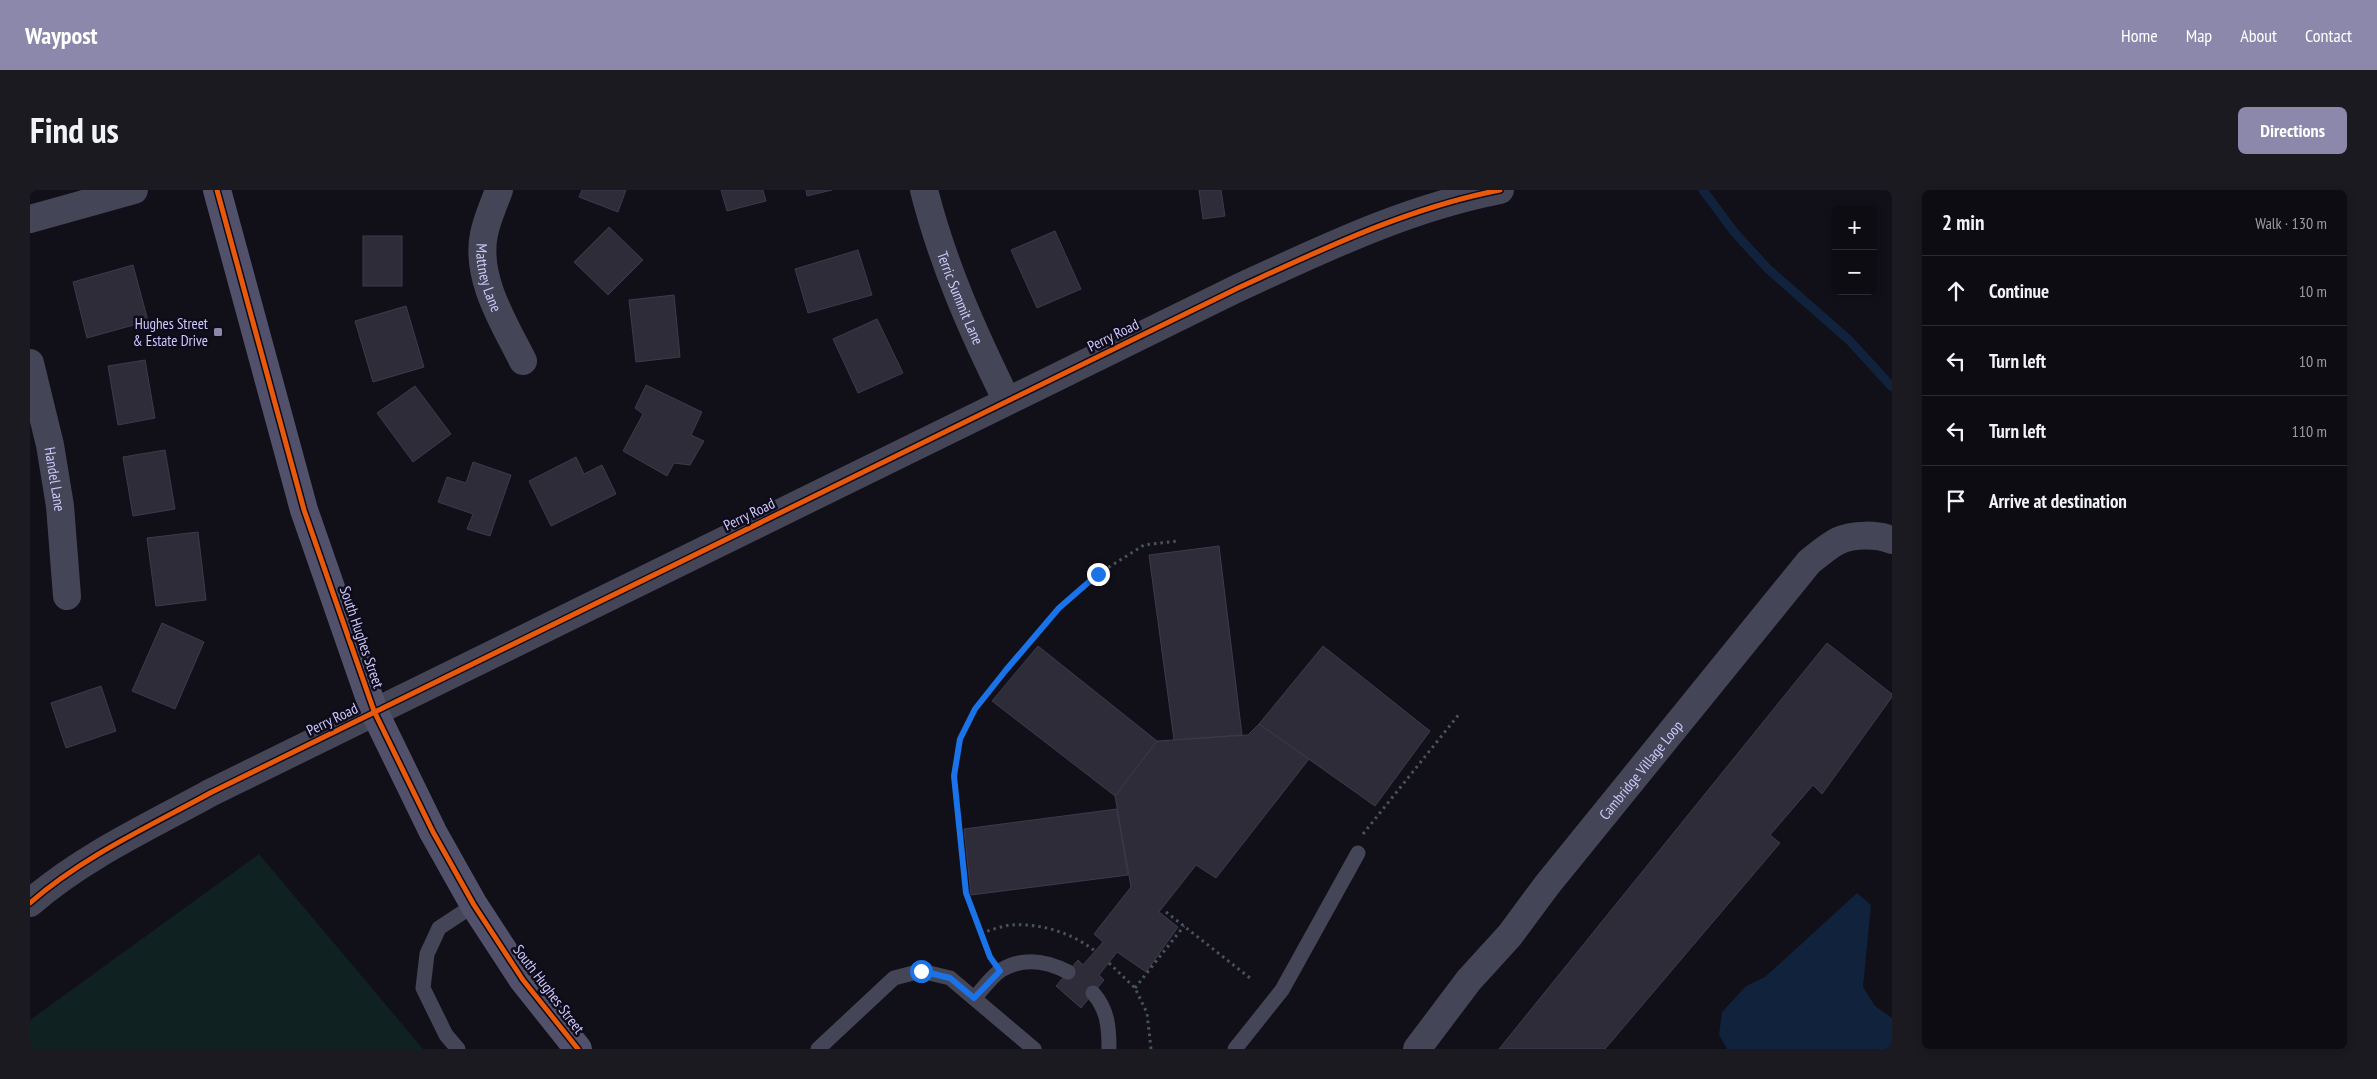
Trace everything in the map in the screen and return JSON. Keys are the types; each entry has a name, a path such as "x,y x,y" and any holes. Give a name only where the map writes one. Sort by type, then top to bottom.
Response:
{"street":[{"path":"30,219 134,190"},
{"name":"South Hughes Street","path":"217,190 304,510 374,712 433,832 474,905 523,980 578,1049"},
{"name":"Mattney Lane","path":"499,190 484,235 484,268 493,300 522,361"},
{"name":"Terric Summit Lane","path":"924,190 940,250 956,293 973,333 1007,401"},
{"name":"Perry Road","path":"30,903 58,881 115,846 212,792 1238,288 1349,237 1436,206 1500,190"},
{"name":"Handel Lane","path":"30,363 50,445 56,480 67,596"},
{"name":"Cambridge Village Loop","path":"1417,1049 1469,980 1510,935 1547,885 1809,562 1839,541 1859,536 1882,536 1892,540"}],"lane":[{"path":"1235,1049 1282,990 1358,853"},
{"path":"458,1049 446,1035 423,988 427,954 439,928 474,905"},
{"path":"974,998 1000,971 1026,960 1055,966 1068,972"},
{"path":"818,1049 894,978 921,971 950,978 1034,1049"},
{"path":"1093,993 1102,1004 1110,1027 1110,1049"}],"path":[{"path":"1000,971 990,957 966,893 954,776 960,739 975,709 1059,608 1098,574 1144,545 1177,541"},
{"path":"1358,853 1363,833 1460,713"},
{"path":"1166,912 1250,978"},
{"path":"982,933 1011,925 1037,926 1059,931 1082,941 1095,951"},
{"path":"1135,988 1184,926"},
{"path":"1110,963 1135,988 1147,1013 1151,1049"}],"shaded area":[{"path":"259,854 423,1049 30,1049 30,1020"}],"water":[{"path":"1857,893 1871,905 1863,987 1875,1006 1892,1018 1892,1049 1727,1049 1719,1035 1722,1012 1746,986 1765,977"}],"building":[{"path":"582,190 626,190 618,212 579,197"},
{"path":"721,190 763,190 766,201 727,211"},
{"path":"806,190 832,190 807,196"},
{"path":"1199,190 1221,190 1225,216 1203,219"},
{"path":"609,227 643,260 608,295 574,262"},
{"path":"1055,231 1081,289 1037,308 1011,250"},
{"path":"363,236 402,236 402,286 363,286"},
{"path":"858,250 872,295 808,313 795,269"},
{"path":"133,265 148,321 87,338 73,282"},
{"path":"674,295 680,357 636,362 629,300"},
{"path":"406,306 424,367 373,382 355,321"},
{"path":"877,319 903,373 858,393 833,339"},
{"path":"145,360 155,418 118,425 108,366"},
{"path":"646,385 702,412 691,435 704,441 690,465 674,463 667,476 623,451 643,414 635,408"},
{"path":"415,386 451,434 413,462 377,413"},
{"path":"165,450 175,509 133,516 123,457"},
{"path":"576,457 584,474 602,465 616,494 551,526 529,481"},
{"path":"473,462 511,475 490,536 467,529 473,514 438,502 447,477 466,483"},
{"path":"198,532 206,600 156,606 147,538"},
{"path":"1219,546 1242,735 1174,740 1149,555"},
{"path":"162,623 204,642 175,709 132,691"},
{"path":"1827,643 1892,694 1892,697 1822,794 1813,785 1770,835 1780,843 1605,1049 1499,1049"},
{"path":"1038,646 1157,741 1115,796 992,701"},
{"path":"1323,646 1430,731 1375,806 1259,724"},
{"path":"101,686 116,731 66,748 51,703"},
{"path":"1259,724 1309,759 1216,878 1196,865 1159,912 1178,927 1146,972 1117,952 1099,975 1104,980 1081,1008 1056,986 1078,960 1083,965 1103,942 1094,934 1131,887 1115,796 1157,741 1248,735"},
{"path":"1117,809 1128,875 971,895 964,829"}],"waterway":[{"path":"1703,190 1735,233 1768,269 1849,340 1892,387"}],"cycle path":[{"path":"217,190 304,510 374,711 433,832 474,905 523,980 578,1049"},
{"path":"30,903 50,886 95,856 212,792 1238,288 1366,231 1432,207 1500,190"}],"place":[{"name":"Hughes Street & Estate Drive","path":"218,332"}],"route":[{"path":"921,971 950,978 974,998 1000,971 990,957 966,893 954,776 960,739 975,709 1006,670 1059,608 1098,574"}]}
